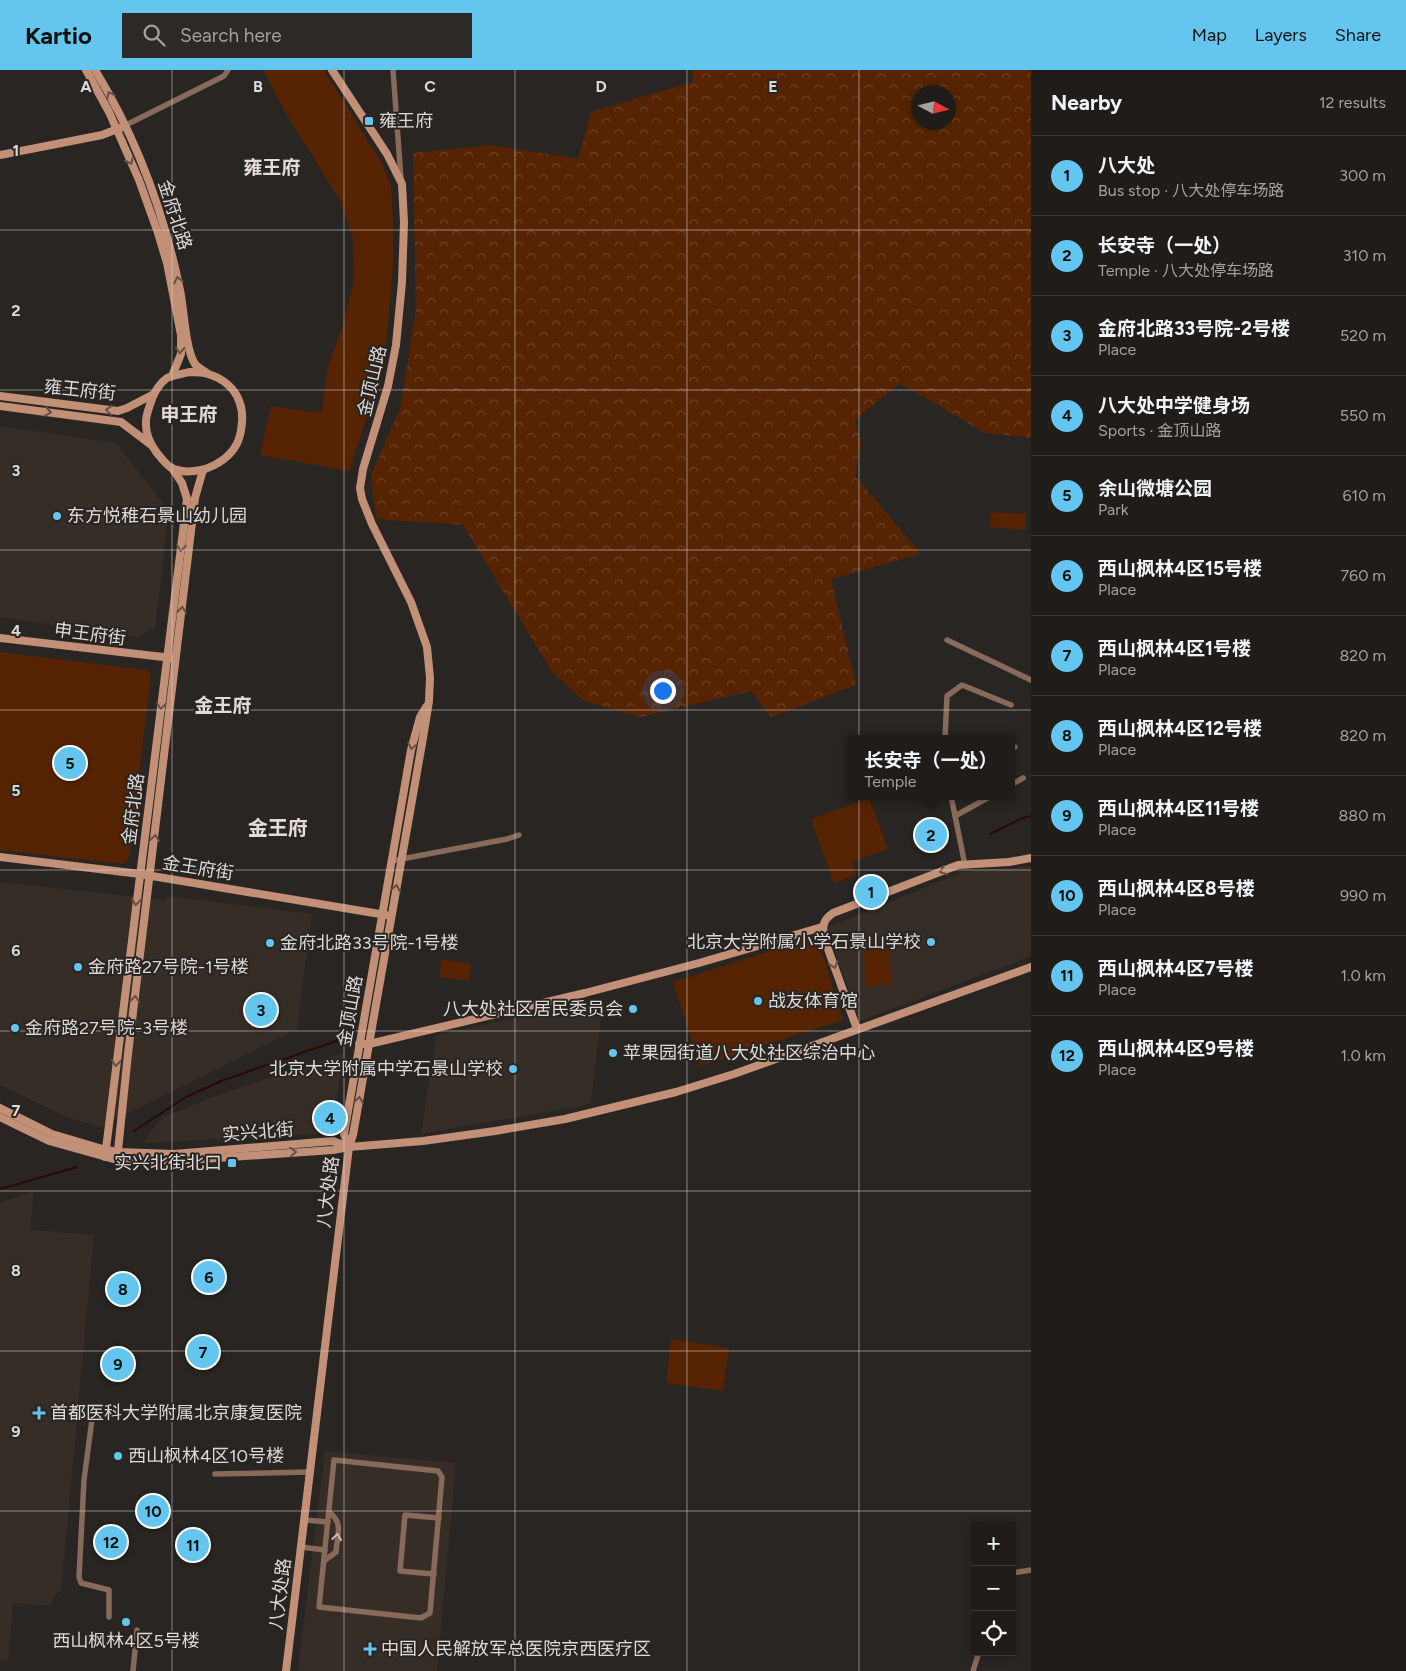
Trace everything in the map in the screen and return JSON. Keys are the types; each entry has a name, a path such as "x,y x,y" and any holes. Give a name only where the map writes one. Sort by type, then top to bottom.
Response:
{"street":[{"name":"金府北路","path":"86,70 96,86 139,180 167,263 180,335 181,354 172,376"},
{"name":"金府北路","path":"95,70 124,126 151,188 181,292 190,348 196,365 208,373"},
{"path":"0,155 102,134 116,129 224,76 228,70"},
{"name":"金顶山路","path":"332,70 387,154 402,184 404,222 402,282 396,344 388,386 363,469 360,488 362,499 372,524 411,602 422,630 429,663 429,701 353,1135 349,1147"},
{"path":"393,70 402,184"},
{"path":"189,372 208,373 228,384 236,393 242,408 243,422 241,435 230,454 213,466 203,470 190,471 172,468 166,464 150,444 146,426 147,411 154,394 166,379 189,372"},
{"name":"雍王府街","path":"0,396 118,411 128,408 154,394"},
{"name":"雍王府街","path":"0,406 121,422 150,444"},
{"name":"金府北路","path":"105,1154 187,499 182,483 172,468"},
{"name":"金府北路","path":"118,1156 128,1054 176,659 196,498 203,470"},
{"name":"申王府街","path":"0,638 176,659"},
{"path":"947,640 1031,680"},
{"path":"945,735 947,696 962,685 1011,705"},
{"name":"金顶山路","path":"349,1147 344,1134 411,750 420,717 429,701"},
{"path":"1015,783 1023,778"},
{"path":"952,800 965,865"},
{"path":"955,816 984,800"},
{"path":"391,862 519,835"},
{"name":"金王府街","path":"0,857 150,875 390,916"},
{"path":"857,1029 824,938 822,927 825,919 833,913 958,865 1009,862 1031,858"},
{"path":"359,1044 369,1044 680,968 822,927"},
{"name":"八大处路","path":"286,1671 349,1147 427,1140 495,1131 565,1119 676,1092 726,1076 1031,967"},
{"name":"实兴北街","path":"0,1108 52,1134 105,1154"},
{"name":"实兴北街","path":"0,1117 49,1141 118,1156 174,1154 333,1141 349,1147"},
{"path":"93,1412 84,1480 79,1577 82,1583 109,1590 109,1617"},
{"path":"334,1460 438,1472 442,1477 439,1518 430,1613 421,1618 319,1607 334,1460"},
{"path":"215,1474 310,1472"},
{"path":"324,1561 336,1552 339,1525 336,1517 329,1512"},
{"path":"434,1574 400,1571 404,1515 439,1518"},
{"path":"304,1520 328,1522"},
{"path":"301,1547 325,1550"},
{"path":"1016,1572 1031,1570"},
{"path":"133,1671 137,1630"},
{"path":"972,1671 977,1656"}],"shaded area":[{"path":"0,426 116,443 169,511 155,628 138,637 0,617"},
{"name":"北京大学附属小学石景山学校","path":"1031,866 1031,956 860,1021 826,928 963,872"},
{"path":"0,882 166,900 167,896 312,914 297,1029 100,1127 69,1118 0,1085"},
{"name":"北京大学附属中学石景山学校","path":"603,999 591,1104 421,1134 436,1035"},
{"name":"北京大学附属中学石景山学校","path":"343,1053 332,1133 142,1143 162,1118 212,1097"},
{"name":"首都医科大学附属北京康复医院","path":"33,1191 31,1230 94,1235 61,1591 56,1594 49,1606 13,1603 8,1660 0,1659 0,1203"},
{"path":"325,1451 456,1463 437,1671 298,1671"}],"green space":[{"path":"263,70 324,70 381,162 391,186 393,267 384,364 349,471 260,455 271,406 321,413 328,366 343,324 354,281 353,238 341,202 284,110"},
{"path":"692,70 1031,70 1031,438 985,433 900,383 855,420 861,443 855,476 921,554 831,579 856,685 771,717 751,691 640,717 584,701 552,672 463,525 376,519 371,475 400,409 416,310 413,153 492,145 578,159 591,112 693,82"},
{"path":"991,512 1026,514 1025,530 990,527"},
{"path":"0,652 147,670 151,676 129,858 122,864 0,850"},
{"path":"863,800 870,800 888,849 852,862 856,875 834,883 811,819"},
{"name":"战友体育馆","path":"817,936 843,1020 700,1066 673,982"},
{"path":"888,945 892,984 866,986 863,947"},
{"path":"442,959 471,964 469,981 439,977"},
{"path":"337,1103 332,1133 326,1134 326,1104"},
{"path":"671,1339 729,1348 723,1391 666,1383"}],"waterway":[{"path":"990,834 1031,816"},
{"path":"134,1131 186,1097 221,1081 342,1039"},
{"path":"0,1189 77,1167"}],"place":[{"name":"雍王府","path":"369,121"},
{"name":"东方悦稚石景山幼儿园","path":"57,516"},
{"name":"余山微塘公园","path":"70,763"},
{"name":"长安寺（一处）","path":"931,835"},
{"name":"八大处","path":"871,892"},
{"name":"北京大学附属小学石景山学校","path":"931,942"},
{"name":"金府北路33号院-1号楼","path":"270,943"},
{"name":"金府路27号院-1号楼","path":"78,967"},
{"name":"战友体育馆","path":"758,1001"},
{"name":"八大处社区居民委员会","path":"633,1009"},
{"name":"金府北路33号院-2号楼","path":"261,1010"},
{"name":"金府路27号院-3号楼","path":"15,1028"},
{"name":"苹果园街道八大处社区综治中心","path":"613,1053"},
{"name":"北京大学附属中学石景山学校","path":"513,1069"},
{"name":"八大处中学健身场","path":"330,1118"},
{"name":"实兴北街北口","path":"232,1163"},
{"name":"西山枫林4区15号楼","path":"209,1277"},
{"name":"西山枫林4区12号楼","path":"123,1289"},
{"name":"西山枫林4区1号楼","path":"203,1352"},
{"name":"西山枫林4区11号楼","path":"118,1364"},
{"name":"首都医科大学附属北京康复医院","path":"39,1413"},
{"name":"西山枫林4区10号楼","path":"118,1456"},
{"name":"西山枫林4区8号楼","path":"153,1511"},
{"name":"西山枫林4区9号楼","path":"111,1542"},
{"name":"西山枫林4区7号楼","path":"193,1545"},
{"name":"西山枫林4区5号楼","path":"126,1622"},
{"name":"中国人民解放军总医院京西医疗区","path":"370,1649"}],"district":[{"name":"雍王府","path":"272,167"},
{"name":"申王府","path":"189,414"},
{"name":"金王府","path":"223,705"},
{"name":"金王府","path":"278,828"}]}
